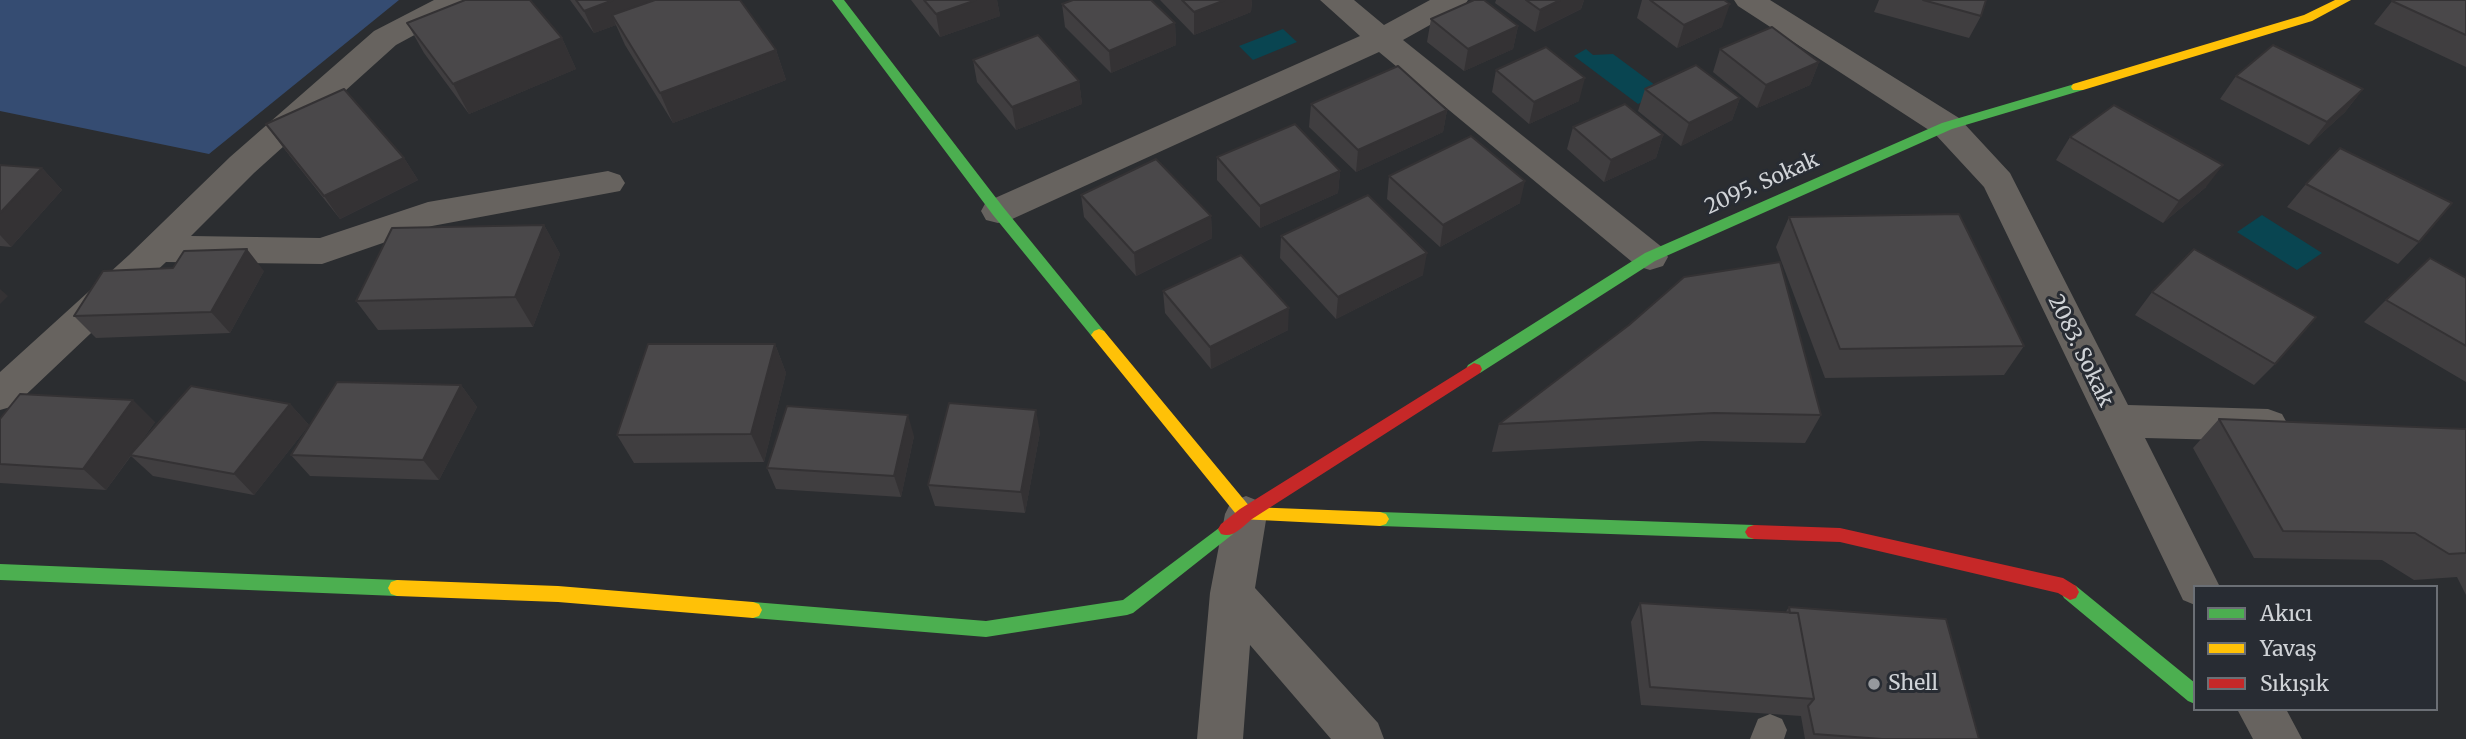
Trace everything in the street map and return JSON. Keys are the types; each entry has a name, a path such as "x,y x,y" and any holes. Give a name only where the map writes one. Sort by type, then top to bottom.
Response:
{"street":[{"path":"0,395 157,249 242,165 385,38 457,0"},
{"path":"838,0 998,212 1247,514 1840,535 2063,586 2193,693"},
{"path":"1335,0 1650,257"},
{"path":"998,212 1383,38 1453,0"},
{"name":"2083. Sokak","path":"1749,0 1947,126 1998,181 2197,585"},
{"name":"2095. Sokak","path":"0,572 558,594 986,629 1128,607 1247,514 1650,257 1947,126 2308,18 2346,0"},
{"path":"157,249 322,251 428,214 608,183"},
{"path":"2114,421 2304,426"},
{"path":"1220,739 1232,593 1247,514"},
{"path":"1232,593 1362,739"},
{"path":"2261,711 2279,739"}],"shaded area":[{"path":"0,0 399,0 209,154 0,111"},
{"path":"1283,29 1297,42 1253,60 1239,46"},
{"path":"1586,49 1593,55 1613,54 1663,91 1638,104 1574,56"},
{"path":"2262,215 2322,253 2297,270 2237,232"}],"building":[{"path":"465,0 530,0 562,38 453,84 407,23"},
{"path":"576,0 613,0 584,11"},
{"path":"655,0 740,0 776,50 660,93 612,15"},
{"path":"924,0 976,0 936,14"},
{"path":"1073,0 1151,0 1175,23 1109,51 1062,4"},
{"path":"1182,0 1225,0 1194,12"},
{"path":"1474,0 1484,0 1518,26 1468,49 1431,19"},
{"path":"1526,0 1560,0 1540,10"},
{"path":"1650,0 1724,0 1730,4 1684,25"},
{"path":"1923,0 1986,0 1981,16"},
{"path":"2466,0 2466,35 2392,1"},
{"path":"1772,27 1819,62 1766,85 1720,49"},
{"path":"1038,35 1079,81 1012,107 973,60"},
{"path":"2273,45 2363,89 2327,122 2236,76"},
{"path":"1546,47 1585,78 1534,102 1496,70"},
{"path":"1696,65 1740,98 1689,123 1645,89"},
{"path":"1398,66 1447,110 1358,150 1311,104"},
{"path":"344,89 404,158 324,196 266,124"},
{"path":"1625,104 1663,135 1611,160 1573,127"},
{"path":"2114,105 2223,165 2179,201 2070,137"},
{"path":"1295,124 1340,171 1260,206 1217,157"},
{"path":"1471,136 1525,181 1443,225 1389,176"},
{"path":"2340,148 2452,203 2419,242 2306,184"},
{"path":"1156,159 1211,216 1134,253 1081,195"},
{"path":"0,165 42,168 0,213"},
{"path":"1368,195 1427,253 1338,297 1281,236"},
{"path":"1959,214 2024,346 1840,349 1789,217"},
{"path":"544,225 515,297 356,301 392,228"},
{"path":"247,249 211,312 74,316 103,271 173,268 184,251"},
{"path":"2194,249 2316,317 2275,364 2152,292"},
{"path":"1241,255 1289,308 1210,347 1163,291"},
{"path":"2430,258 2466,278 2466,346 2386,300"},
{"path":"1780,262 1821,415 1714,413 1499,424 1629,325 1684,277"},
{"path":"648,344 775,344 751,434 617,435"},
{"path":"337,382 461,385 423,460 291,455"},
{"path":"191,386 290,404 234,474 130,455"},
{"path":"20,394 133,400 83,469 0,464 0,419"},
{"path":"949,403 1036,410 1021,492 928,485"},
{"path":"787,406 908,415 894,476 767,468"},
{"path":"2219,419 2466,429 2466,553 2449,554 2415,533 2283,531"},
{"path":"1640,603 1798,613 1814,699 1650,687"},
{"path":"1789,607 1946,619 1979,739 1882,739 1814,734 1808,706 1814,699 1798,613 1790,613"}],"traffic: fast":[{"path":"838,0 998,211 1099,335"},
{"path":"1474,369 1650,257 1947,126 2078,87"},
{"path":"1380,519 1754,532"},
{"path":"753,610 986,629 1127,607 1227,529"},
{"path":"0,572 397,588"},
{"path":"2070,592 2193,693"}],"traffic: slow":[{"path":"2078,87 2308,18 2345,0"},
{"path":"1099,335 1246,514 1380,519"},
{"path":"397,588 558,594 753,610"}],"traffic: jam":[{"path":"1227,529 1246,514 1474,369"},
{"path":"1754,532 1840,535 2063,586 2070,592"}],"place":[{"name":"Shell","path":"1874,684"}]}
